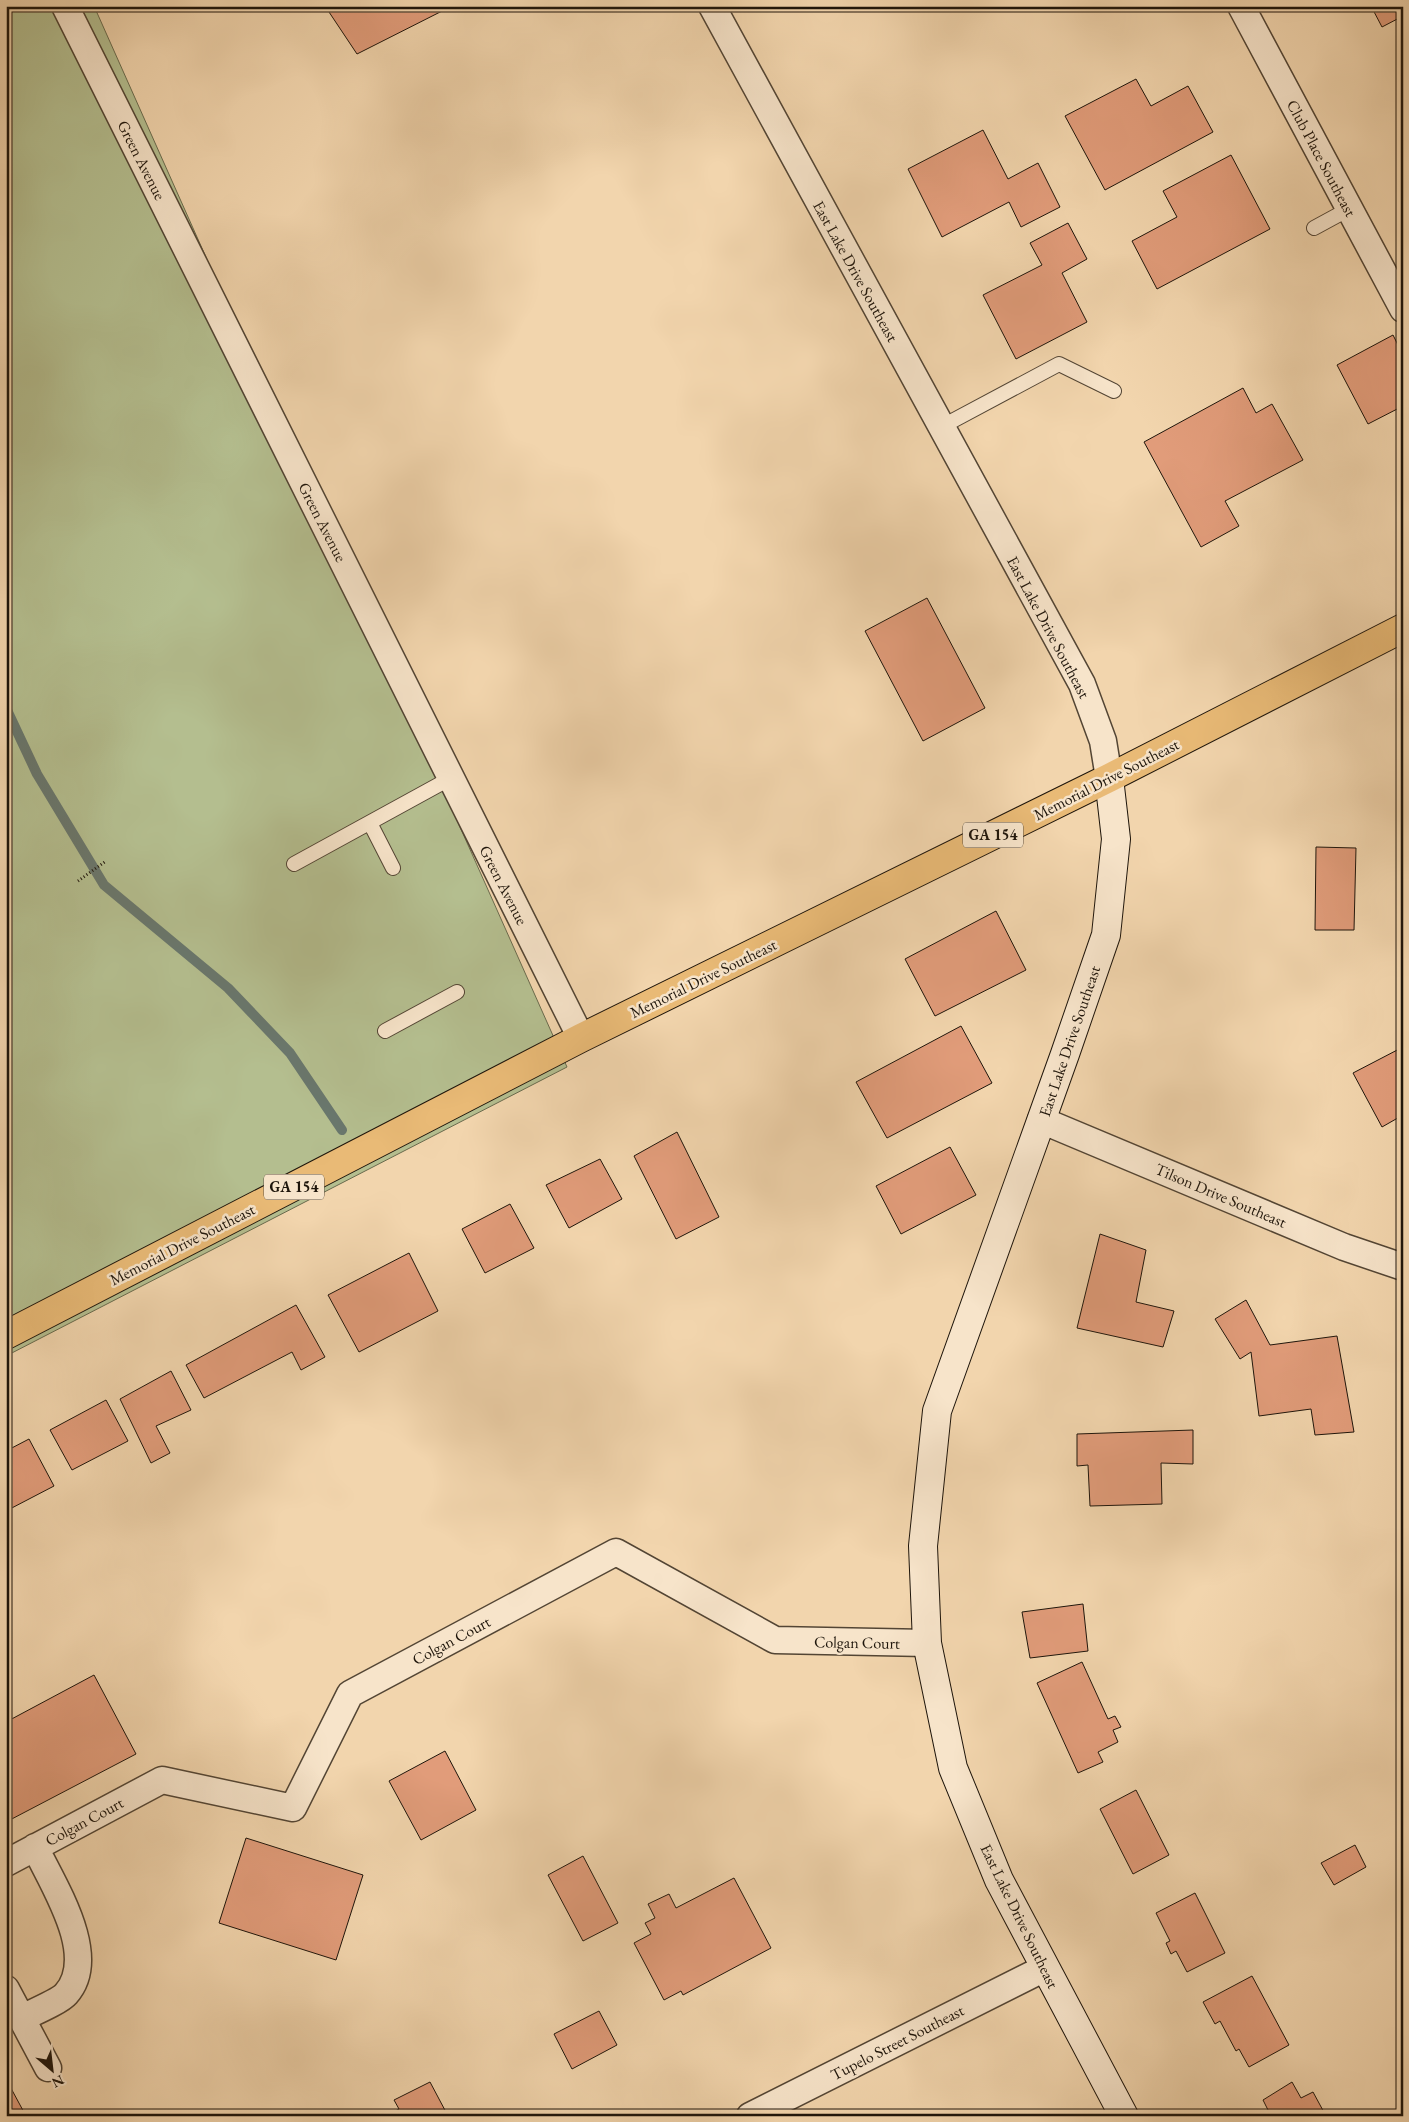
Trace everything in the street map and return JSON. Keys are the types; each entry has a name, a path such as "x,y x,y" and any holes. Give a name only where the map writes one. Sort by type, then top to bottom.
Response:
{"main road":[{"name":"Memorial Drive Southeast","path":"6,1335 581,1038 1110,778 1403,628"}],"street":[{"name":"Green Avenue","path":"65,6 581,1038"},
{"name":"East Lake Drive Southeast","path":"712,6 1082,684 1103,742 1110,778 1116,840 1106,934 937,1411 922,1546 927,1643 954,1768 998,1880 1124,2116"},
{"name":"Club Place Southeast","path":"1241,6 1403,309"},
{"name":"Tilson Drive Southeast","path":"1041,1120 1344,1247 1403,1267"},
{"name":"Colgan Court","path":"6,1863 162,1780 293,1808 350,1694 616,1552 775,1640 927,1643"},
{"name":"Colgan Court","path":"22,2018 66,1995 78,1972 79,1948 74,1928 35,1847"},
{"name":"Tupelo Street Southeast","path":"750,2116 1045,1968"},
{"path":"6,1989 48,2068"}],"lane":[{"path":"1314,228 1349,209"},
{"path":"941,427 1060,364 1114,391"},
{"path":"294,864 451,778"},
{"path":"370,824 393,868"},
{"path":"385,1031 457,992"}],"path":[{"path":"78,881 106,861"}],"green space":[{"path":"6,6 94,6 567,1067 6,1356"}],"building":[{"path":"325,6 452,6 357,54"},
{"path":"1371,6 1403,6 1403,16 1382,27"},
{"path":"1136,79 1151,106 1188,86 1213,132 1105,190 1065,116"},
{"path":"983,130 1008,179 1038,163 1060,207 1021,227 1009,202 942,237 908,169"},
{"path":"1231,155 1270,229 1157,289 1132,241 1177,217 1163,191"},
{"path":"1068,223 1087,259 1062,273 1087,322 1016,359 983,295 1042,265 1030,243"},
{"path":"1393,335 1403,355 1403,406 1368,424 1337,365"},
{"path":"1243,388 1256,413 1272,404 1303,460 1225,501 1239,526 1201,547 1144,442"},
{"path":"927,598 985,708 923,741 865,631"},
{"path":"1316,847 1356,848 1354,930 1315,930"},
{"path":"996,911 1026,970 935,1016 905,959"},
{"path":"961,1026 992,1083 887,1138 856,1082"},
{"path":"1403,1047 1403,1115 1382,1127 1353,1073"},
{"path":"677,1132 719,1217 676,1239 634,1156"},
{"path":"950,1147 976,1195 901,1234 876,1186"},
{"path":"600,1159 622,1199 569,1228 546,1185"},
{"path":"510,1204 534,1248 485,1273 462,1229"},
{"path":"1100,1234 1146,1250 1136,1302 1174,1311 1163,1347 1077,1328"},
{"path":"409,1253 438,1311 359,1352 328,1295"},
{"path":"1246,1300 1270,1345 1337,1336 1354,1432 1315,1435 1311,1409 1259,1416 1251,1352 1240,1359 1215,1319"},
{"path":"296,1305 325,1357 301,1370 292,1352 204,1398 186,1365"},
{"path":"171,1371 191,1410 156,1426 170,1453 151,1463 120,1399"},
{"path":"106,1400 128,1441 72,1470 50,1430"},
{"path":"1193,1430 1193,1464 1161,1463 1162,1504 1090,1506 1088,1465 1077,1466 1077,1434"},
{"path":"29,1439 54,1486 6,1511 6,1451"},
{"path":"1083,1604 1088,1651 1030,1658 1022,1612"},
{"path":"1082,1662 1108,1719 1115,1716 1121,1727 1113,1730 1118,1742 1098,1752 1103,1762 1078,1773 1037,1683"},
{"path":"94,1675 136,1754 6,1822 6,1722"},
{"path":"445,1751 476,1810 421,1840 389,1781"},
{"path":"1136,1790 1169,1855 1133,1874 1100,1809"},
{"path":"246,1838 363,1875 336,1960 219,1923"},
{"path":"1355,1845 1366,1867 1334,1885 1321,1863"},
{"path":"583,1856 618,1923 583,1941 548,1875"},
{"path":"734,1878 771,1948 683,1995 681,1991 664,2000 634,1943 651,1934 645,1923 655,1918 648,1904 669,1894 676,1908"},
{"path":"1195,1893 1225,1953 1187,1972 1176,1951 1171,1954 1166,1943 1170,1941 1156,1913"},
{"path":"1252,1976 1289,2045 1249,2067 1239,2049 1236,2051 1220,2021 1215,2024 1203,2002"},
{"path":"599,2011 617,2045 572,2069 554,2034"},
{"path":"6,2079 26,2116 6,2116"},
{"path":"430,2082 447,2114 386,2116 399,2109 394,2100"},
{"path":"1292,2082 1301,2098 1313,2092 1326,2116 1271,2116 1263,2100"}],"waterway":[{"path":"6,708 37,774 104,885 228,988 290,1053 342,1130"}]}
